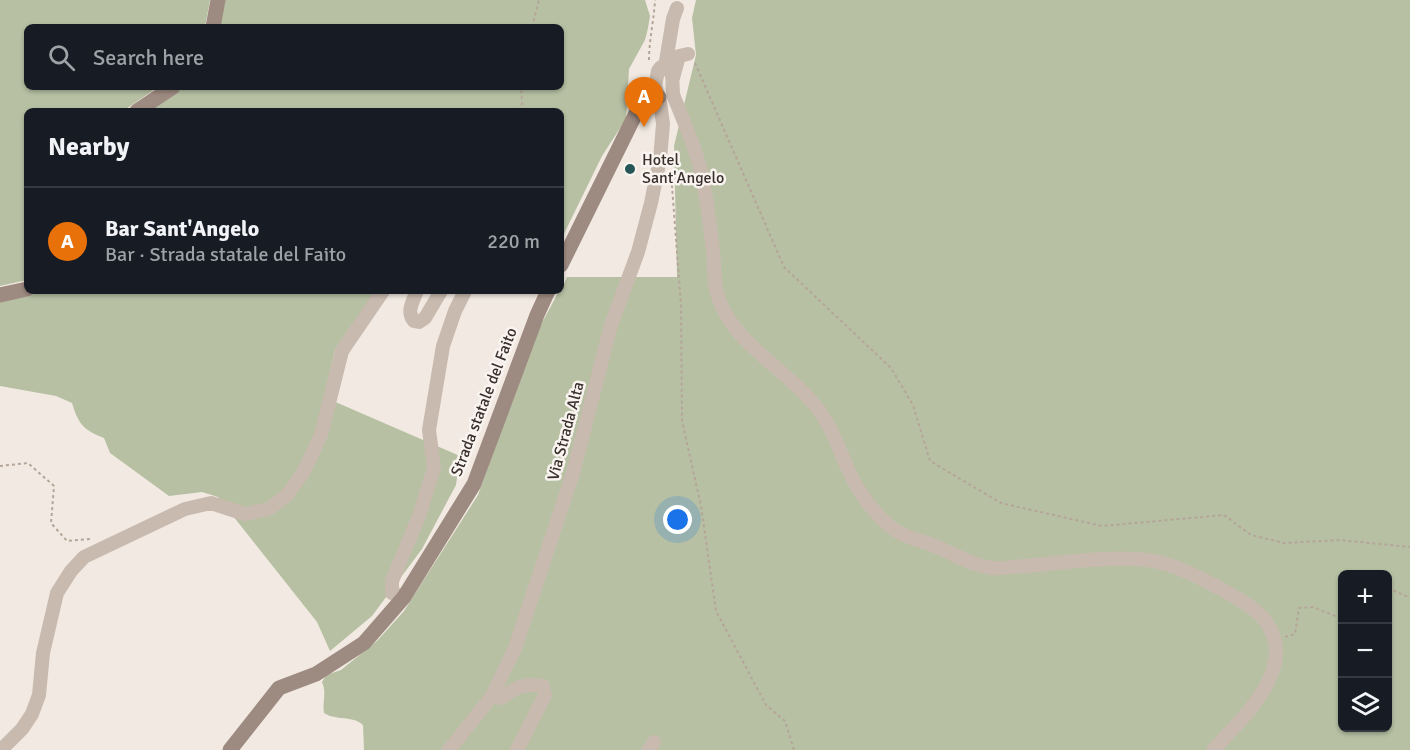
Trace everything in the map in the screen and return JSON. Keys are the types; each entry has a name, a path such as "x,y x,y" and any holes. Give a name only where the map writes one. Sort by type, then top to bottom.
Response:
{"street":[{"path":"214,24 218,0"},
{"path":"676,8 665,73 700,166 718,299 738,332 814,404 832,430 848,469 867,501 887,524 912,540 930,544 962,560 992,568 1112,559 1155,560 1182,568 1242,601 1262,617 1275,639 1277,654 1268,684 1241,720 1213,750"},
{"path":"665,73 679,56 688,54"},
{"name":"Via Strada Alta","path":"449,750 492,696 515,648 573,473 611,325 638,252 660,159 663,124 655,86 665,73"},
{"path":"142,108 168,90"},
{"path":"564,259 641,103 651,94 659,99"},
{"path":"0,295 24,289"},
{"path":"1,750 22,729 32,714 39,694 43,653 57,593 71,571 84,557 185,509 211,503 245,514 269,509 287,495 303,473 321,435 342,351 381,294"},
{"path":"416,294 410,314 412,319 419,322 425,318 439,294"},
{"path":"404,597 392,593 392,581 419,516 434,468 429,430 443,346 455,310 463,294"},
{"name":"Strada statale del Faito","path":"230,750 279,688 316,674 364,643 404,597 474,484 547,294"},
{"path":"492,696 501,698 513,688 529,684 543,686 545,695 517,750"}],"path":[{"path":"533,24 539,0"},
{"path":"655,0 649,60 665,73"},
{"path":"688,54 697,65 784,267 891,368 913,405 930,461 1001,503 1102,526 1224,515 1251,535 1284,543 1340,540 1410,547"},
{"path":"521,90 521,108"},
{"path":"671,166 681,305 682,421 701,506 716,611 766,705 785,722 794,750"},
{"path":"0,466 28,463 54,486 51,523 67,541 90,539"},
{"path":"1392,590 1410,598"},
{"path":"1275,639 1295,634 1299,608 1313,607 1338,617"}],"green space":[{"path":"0,0 210,0 206,24 24,24 24,90 154,90 127,108 24,108 24,281 0,286"},
{"path":"225,0 645,0 650,16 645,40 629,69 626,119 602,156 564,234 564,108 152,108 180,90 564,90 564,24 220,24"},
{"path":"696,0 1410,0 1410,750 364,750 363,725 354,720 324,713 322,682 326,675 341,670 377,641 404,611 478,495 537,332 557,294 564,294 567,277 677,277 674,146 696,55 692,18"},
{"path":"28,294 376,294 335,350 324,397 460,456 456,485 422,549 372,616 330,651 317,622 218,497 202,492 169,496 110,453 104,438 82,425 72,403 56,396 0,386 0,301"}],"place":[{"name":"Bar Sant'Angelo","path":"644,127"},
{"name":"Hotel Sant'Angelo","path":"630,169"}]}
